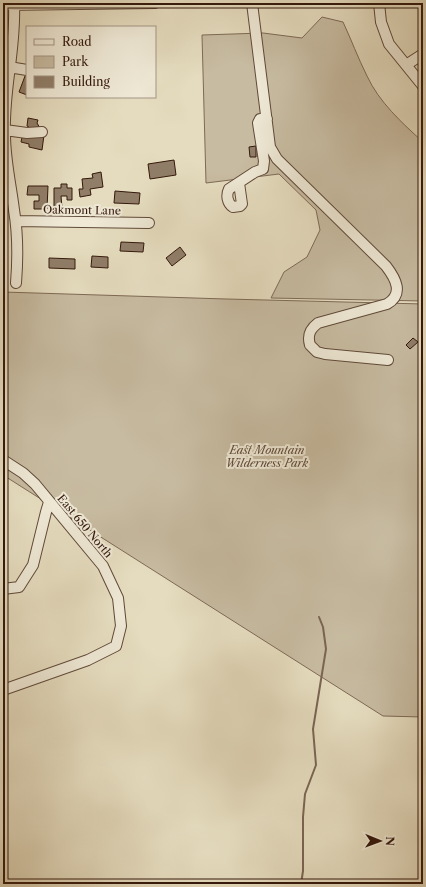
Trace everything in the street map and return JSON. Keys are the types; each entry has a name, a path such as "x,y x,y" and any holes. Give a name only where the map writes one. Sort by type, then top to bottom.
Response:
{"street":[{"path":"3,5 155,3"},
{"path":"252,3 270,147 277,159 386,266 396,281 396,292 391,302 318,323 310,330 308,340 310,345 318,352 325,354 388,360"},
{"path":"379,3 382,22 389,44 423,86"},
{"path":"14,5 14,40 6,87 5,130 7,166 16,221 18,253 16,283"},
{"path":"406,65 423,54"},
{"path":"9,67 26,70"},
{"path":"239,183 255,172 263,169 264,161 258,123 260,119 267,119"},
{"path":"5,130 27,133 42,132"},
{"name":"Oakmont Lane","path":"16,221 149,223"},
{"name":"East 650 North","path":"3,460 27,476 35,484 103,566 118,598 121,626 116,646 88,660 3,690"},
{"path":"3,588 19,587 33,565 49,502"}],"green space":[{"path":"322,17 343,22 372,86 378,95 399,120 423,142 423,301 271,298 284,272 307,257 320,230 316,210 279,174 206,183 202,35 263,33 302,38"},
{"name":"East Mountain Wilderness Park","path":"3,292 423,304 423,717 383,716 3,475"}],"building":[{"path":"25,76 26,76 26,95 19,92"},
{"path":"28,118 38,120 37,123 44,135 42,150 29,147 29,144 21,142 23,132 27,133 29,127 27,126"},
{"path":"256,146 256,157 250,157 249,147"},
{"path":"174,160 176,175 150,179 148,164"},
{"path":"101,172 103,187 90,189 91,195 80,197 79,189 83,189 82,179 93,178 92,174"},
{"path":"61,184 67,184 67,188 72,188 72,200 67,200 67,196 61,196 62,208 54,208 54,188 61,188"},
{"path":"28,186 48,186 47,209 34,209 34,201 39,201 39,195 27,195"},
{"path":"115,191 140,193 139,204 114,203"},
{"path":"121,242 144,243 143,252 120,251"},
{"path":"180,247 186,255 172,266 166,258"},
{"path":"92,256 108,257 108,268 91,267"},
{"path":"49,258 75,259 75,269 49,268"},
{"path":"413,338 418,342 410,349 406,345"}],"waterway":[{"path":"301,884 303,871 303,817 305,794 316,765 313,729 326,649 323,627 319,617"}]}
